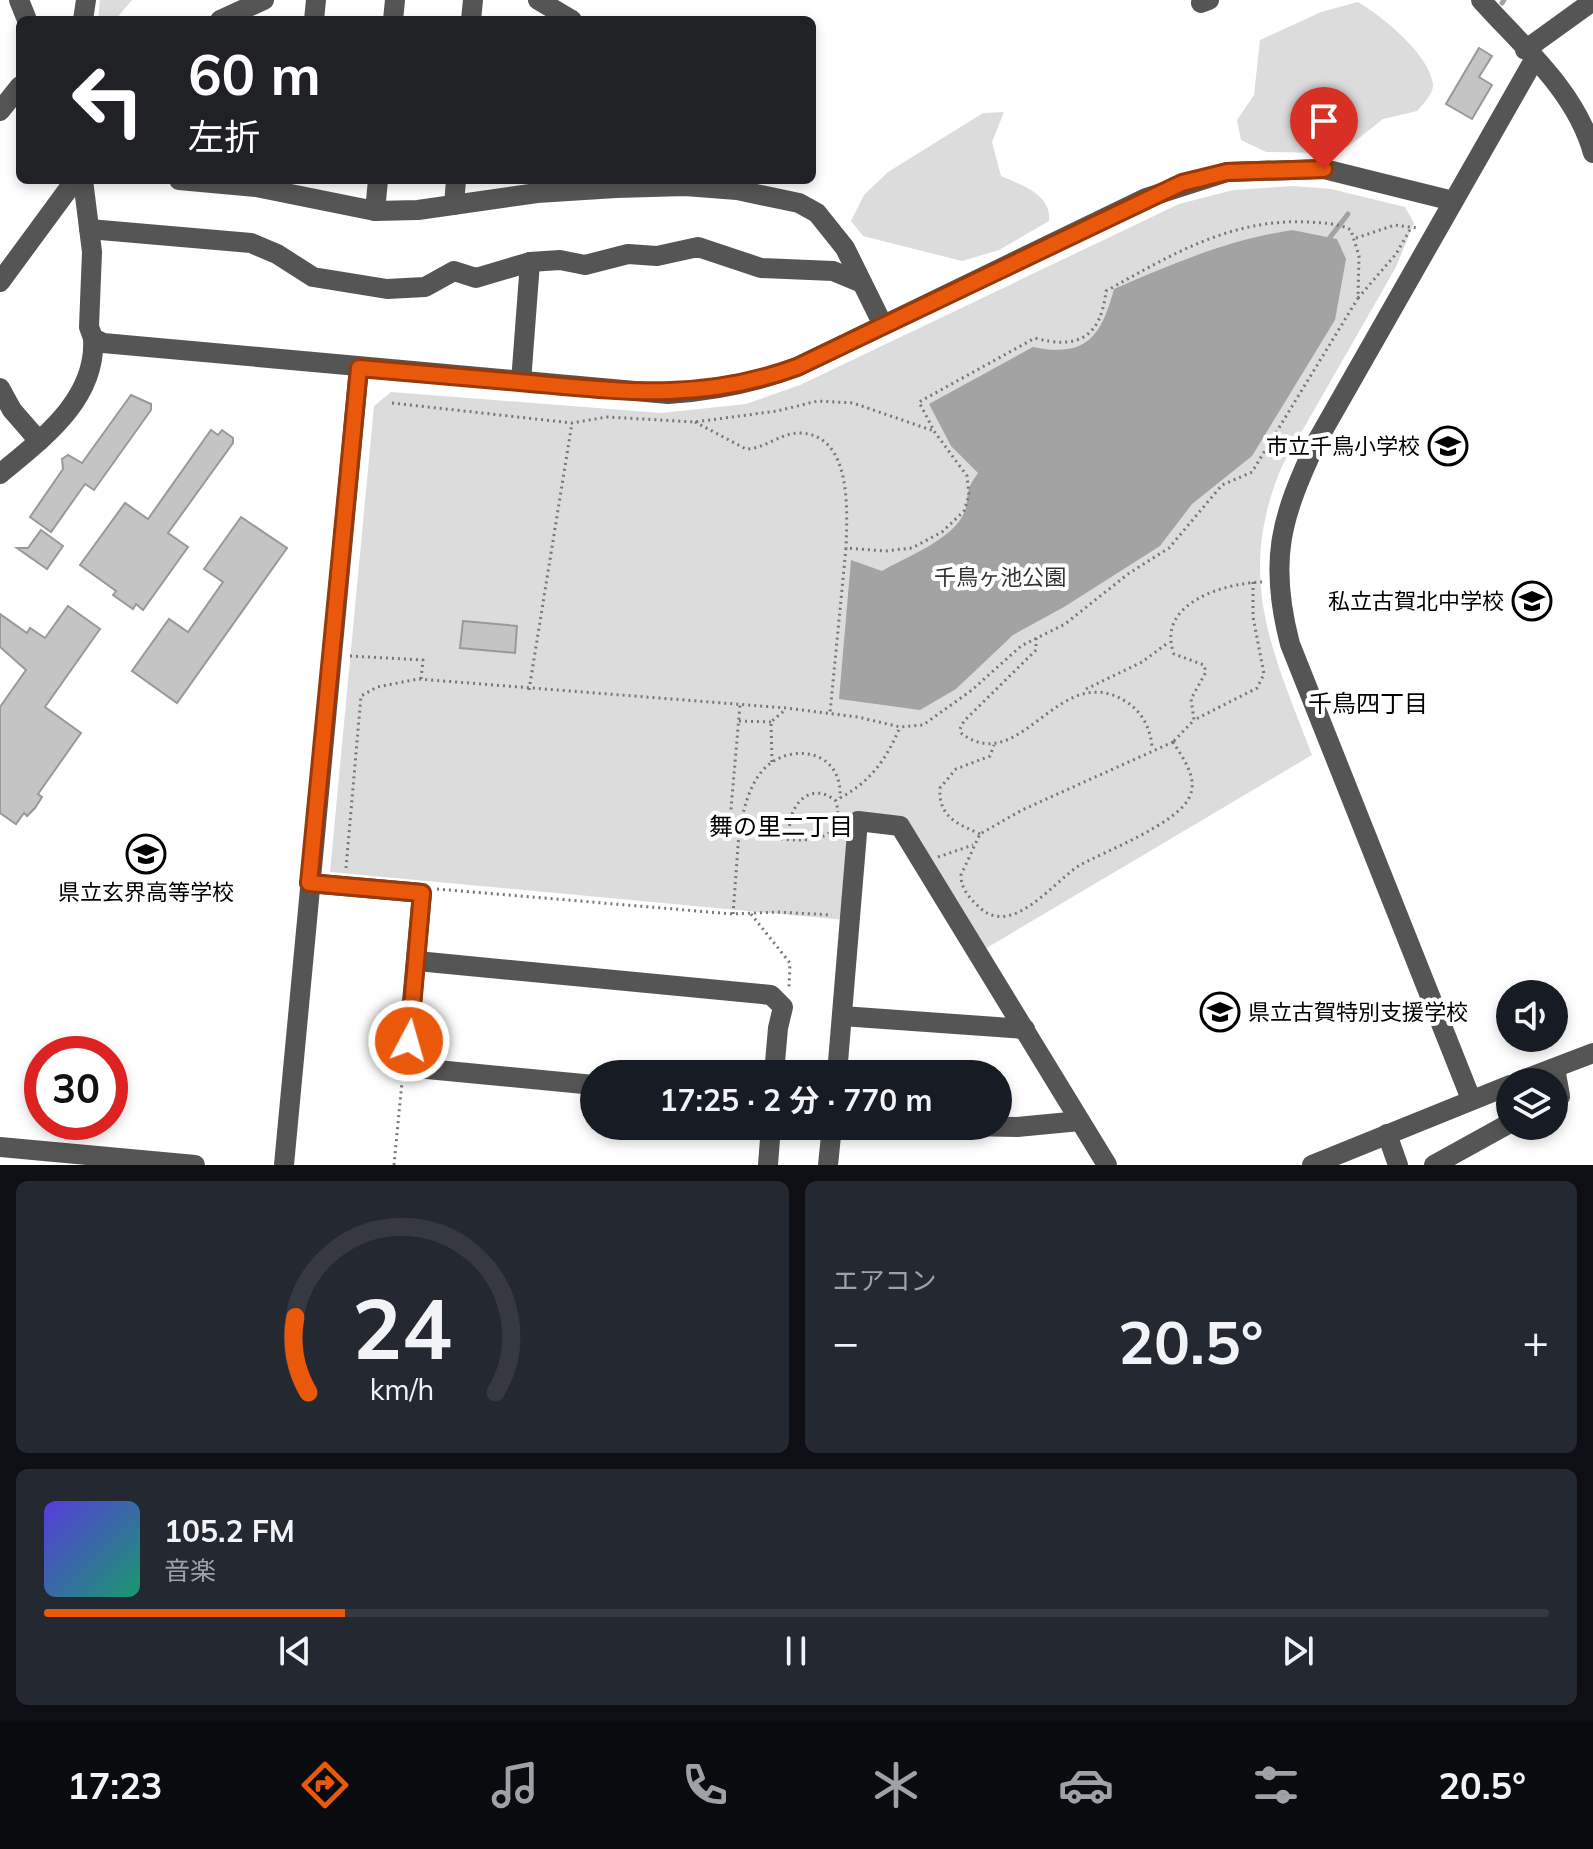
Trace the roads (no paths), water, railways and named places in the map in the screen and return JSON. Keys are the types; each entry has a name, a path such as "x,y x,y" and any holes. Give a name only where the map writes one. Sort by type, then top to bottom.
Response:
{"street":[{"path":"233,16 264,0"},
{"path":"1481,0 1560,87 1590,127 1593,153"},
{"path":"1471,1099 1290,644 1278,581 1282,531 1291,495 1317,441 1439,227 1530,55 1593,1"},
{"path":"0,111 16,91"},
{"path":"93,338 103,343 643,393 717,390 761,380 797,367 1146,198 1227,172 1324,169 1453,201"},
{"path":"0,282 72,184"},
{"path":"0,474 39,441 78,399 88,380 94,357 89,327 92,252 83,184"},
{"path":"246,184 298,188 375,211 454,205 538,186 738,185 799,203 817,213 845,248 883,325"},
{"path":"375,211 378,184"},
{"path":"454,205 456,184"},
{"path":"89,229 251,243 277,254 313,277 387,289 425,287 454,271 476,278 530,262 560,260 585,265 628,254 657,256 698,247 761,268 833,271 862,283"},
{"path":"521,382 530,262"},
{"path":"284,1165 359,368"},
{"path":"0,388 12,410 39,441"},
{"path":"838,1060 858,821 900,826 1107,1165"},
{"path":"309,883 422,893 406,1067 580,1084"},
{"path":"417,961 771,995 781,1001 783,1007 776,1060"},
{"path":"842,1016 1025,1029"},
{"path":"1555,1068 1593,1053"},
{"path":"1312,1165 1496,1090"},
{"path":"1012,1127 1080,1121"},
{"path":"1434,1165 1496,1131"},
{"path":"1387,1134 1398,1165"},
{"path":"768,1165 770,1140"},
{"path":"828,1165 831,1140"},
{"path":"0,1147 60,1159 195,1165"}],"waterway":[{"path":"1328,240 1348,214"}],"place":[{"name":"市立千鳥小学校","path":"1448,446"},
{"name":"私立古賀北中学校","path":"1532,601"},
{"name":"県立玄界高等学校","path":"146,854"},
{"name":"県立古賀特別支援学校","path":"1220,1012"}],"district":[{"name":"千鳥四丁目","path":"1368,704"},
{"name":"舞の里二丁目","path":"781,827"}],"park label":[{"name":"千鳥ヶ池公園","path":"1000,577"}]}
